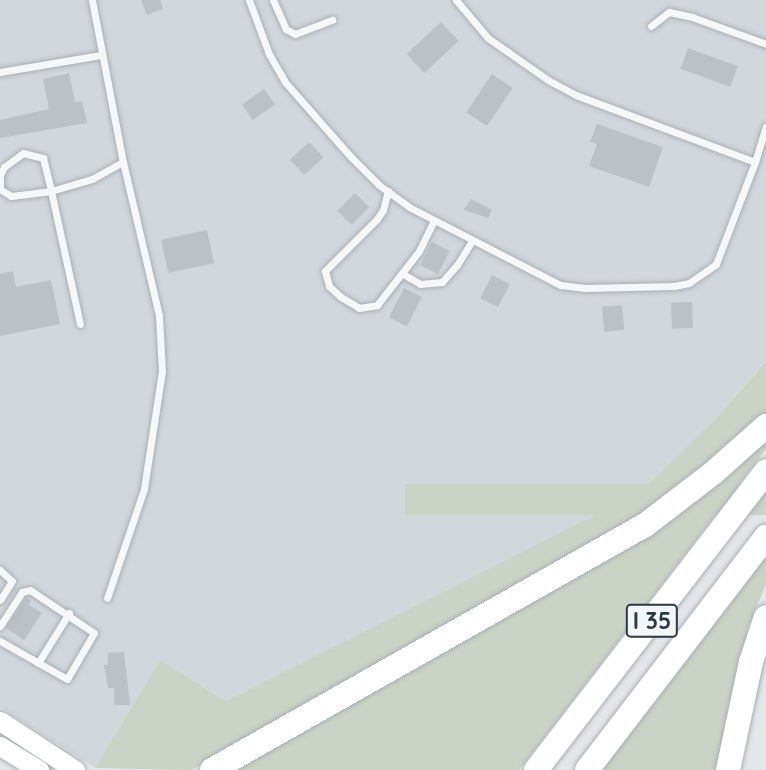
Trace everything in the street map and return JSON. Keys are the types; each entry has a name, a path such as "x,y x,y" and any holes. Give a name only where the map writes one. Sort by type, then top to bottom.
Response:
{"highway":[{"path":"212,770 644,526 766,426"},
{"name":"I 35","path":"536,770 766,471"},
{"name":"I 35","path":"587,770 766,537"},
{"path":"728,770 751,662 766,617"}],"main road":[{"path":"0,721 75,770"},
{"path":"0,746 39,770"}],"lane":[{"path":"92,0 123,162 159,316 162,371 144,489 107,598"},
{"path":"252,0 269,54 285,82 351,157 388,191 434,220 560,285 584,288 690,283 716,264 766,127"},
{"path":"273,0 286,29 295,34 332,20"},
{"path":"456,0 488,38 518,61 557,85 576,95 755,162"},
{"path":"651,26 668,12 692,17 766,44"},
{"path":"0,72 101,55"},
{"path":"79,324 51,191 46,163 37,155 23,153 4,166 0,175 0,189 11,197 51,191 92,179 123,162"},
{"path":"388,191 383,210 330,262 325,278 341,297 359,308 369,308 386,297 419,251 434,220"},
{"path":"403,274 420,284 442,282 457,265 472,240"},
{"path":"0,570 12,581 0,600"},
{"path":"0,626 27,590 90,628 94,638 67,679 0,641"},
{"path":"38,663 69,613"}],"shaded area":[{"path":"0,0 766,0 766,360 718,416 639,493 226,701 160,660 95,768 0,707"},
{"path":"766,361 766,416 654,509 266,733 191,770 95,768 160,660 226,701 639,493 718,416"},
{"path":"766,434 766,449 519,770 229,770 384,683"},
{"path":"405,484 766,484 766,515 405,515"},
{"path":"766,550 766,584 749,625 717,770 600,770"}],"building":[{"path":"141,0 160,0 163,9 147,15"},
{"path":"441,22 459,41 424,73 407,54"},
{"path":"688,48 738,66 730,87 680,69"},
{"path":"69,73 75,102 82,101 87,123 0,138 0,120 49,109 43,79"},
{"path":"492,74 513,88 487,126 466,112"},
{"path":"264,89 275,105 253,120 242,104"},
{"path":"597,124 663,147 649,187 589,166 597,144 590,142"},
{"path":"309,142 323,157 304,175 290,160"},
{"path":"355,193 369,207 351,225 337,211"},
{"path":"471,199 492,210 488,218 464,210"},
{"path":"207,230 214,263 168,273 161,240"},
{"path":"432,242 450,251 438,274 420,265"},
{"path":"13,271 16,287 51,280 60,324 0,336 0,274"},
{"path":"492,275 510,284 498,307 480,298"},
{"path":"404,288 422,297 407,326 389,317"},
{"path":"692,302 693,328 672,329 671,303"},
{"path":"622,305 624,330 604,332 602,307"},
{"path":"26,598 31,601 29,605 42,613 24,640 6,628"},
{"path":"124,652 130,705 114,705 114,688 108,688 104,665 108,665 108,653"}]}
